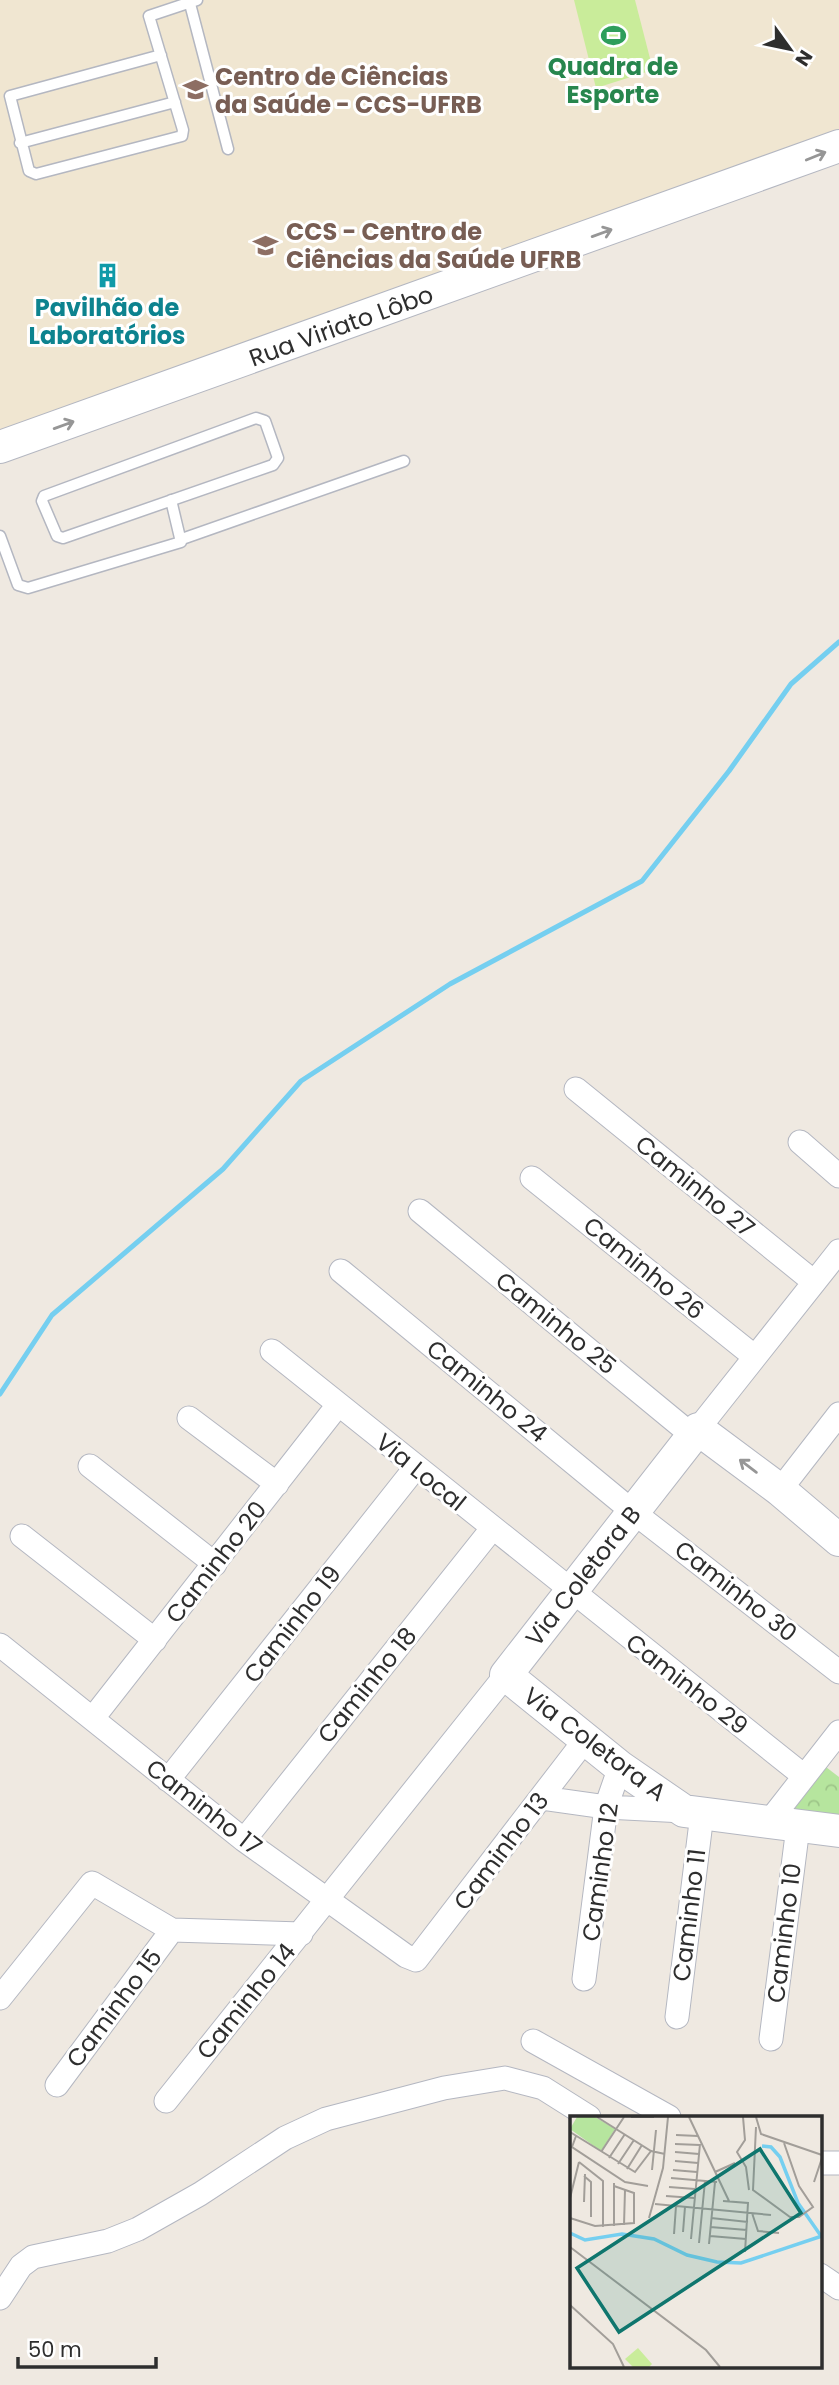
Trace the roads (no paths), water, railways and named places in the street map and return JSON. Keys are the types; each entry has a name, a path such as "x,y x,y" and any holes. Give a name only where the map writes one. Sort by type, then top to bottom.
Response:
{"street":[{"name":"Rua Viriato Lôbo","path":"0,447 839,146"},
{"name":"Caminho 27","path":"576,1089 814,1282"},
{"path":"800,1142 839,1176"},
{"name":"Caminho 26","path":"533,1178 755,1357"},
{"name":"Caminho 25","path":"420,1211 696,1433"},
{"name":"Via Coletora B","path":"327,1900 839,1251"},
{"name":"Caminho 24","path":"341,1271 632,1511"},
{"name":"Via Local","path":"272,1351 571,1592"},
{"name":"Caminho 20","path":"93,1718 338,1405"},
{"path":"780,1490 839,1414"},
{"path":"188,1418 276,1484"},
{"path":"696,1433 780,1490 839,1540"},
{"path":"90,1466 215,1564"},
{"name":"Caminho 19","path":"168,1780 416,1467"},
{"name":"Caminho 30","path":"632,1511 839,1672"},
{"name":"Caminho 18","path":"244,1840 491,1530"},
{"path":"22,1536 155,1640"},
{"name":"Caminho 29","path":"571,1592 804,1776"},
{"name":"Caminho 17","path":"0,1645 244,1840 406,1956 416,1960"},
{"name":"Via Coletora A","path":"506,1675 620,1767 693,1813"},
{"path":"783,1825 804,1776 839,1732"},
{"name":"Caminho 13","path":"416,1960 585,1741"},
{"name":"Caminho 12","path":"584,1979 606,1807 620,1767"},
{"name":"Via Coletora A","path":"542,1798 839,1831"},
{"name":"Caminho 11","path":"677,2017 693,1813"},
{"name":"Caminho 10","path":"771,2039 783,1825"},
{"path":"0,1998 92,1883 172,1930 301,1934"},
{"name":"Caminho 14","path":"166,2101 327,1900"},
{"name":"Caminho 15","path":"57,2085 172,1930"},
{"path":"533,2041 667,2116"},
{"path":"0,2298 21,2266 33,2256 108,2241 138,2229 200,2194 285,2138 326,2119 444,2088 505,2078 543,2088 587,2116"},
{"path":"822,2276 839,2288"}],"lane":[{"path":"161,55 10,96 29,171 36,174 181,137 184,133 150,14 192,1 228,149"},
{"path":"20,142 175,102"},
{"path":"256,418 263,419 278,458 277,463 171,500 60,538 55,534 42,498 256,418"},
{"path":"0,536 17,582 23,589 182,540 404,461"},
{"path":"171,500 182,540"}],"waterway":[{"path":"0,1394 52,1315 223,1169 301,1081 450,984 642,881 729,771 791,684 839,642"}],"place":[{"name":"Quadra de Esporte","path":"613,35"},
{"name":"Centro de Ciências da Saúde - CCS-UFRB","path":"195,90"},
{"name":"CCS - Centro de Ciências da Saúde UFRB","path":"266,245"},
{"name":"Pavilhão de Laboratórios","path":"107,276"}]}
